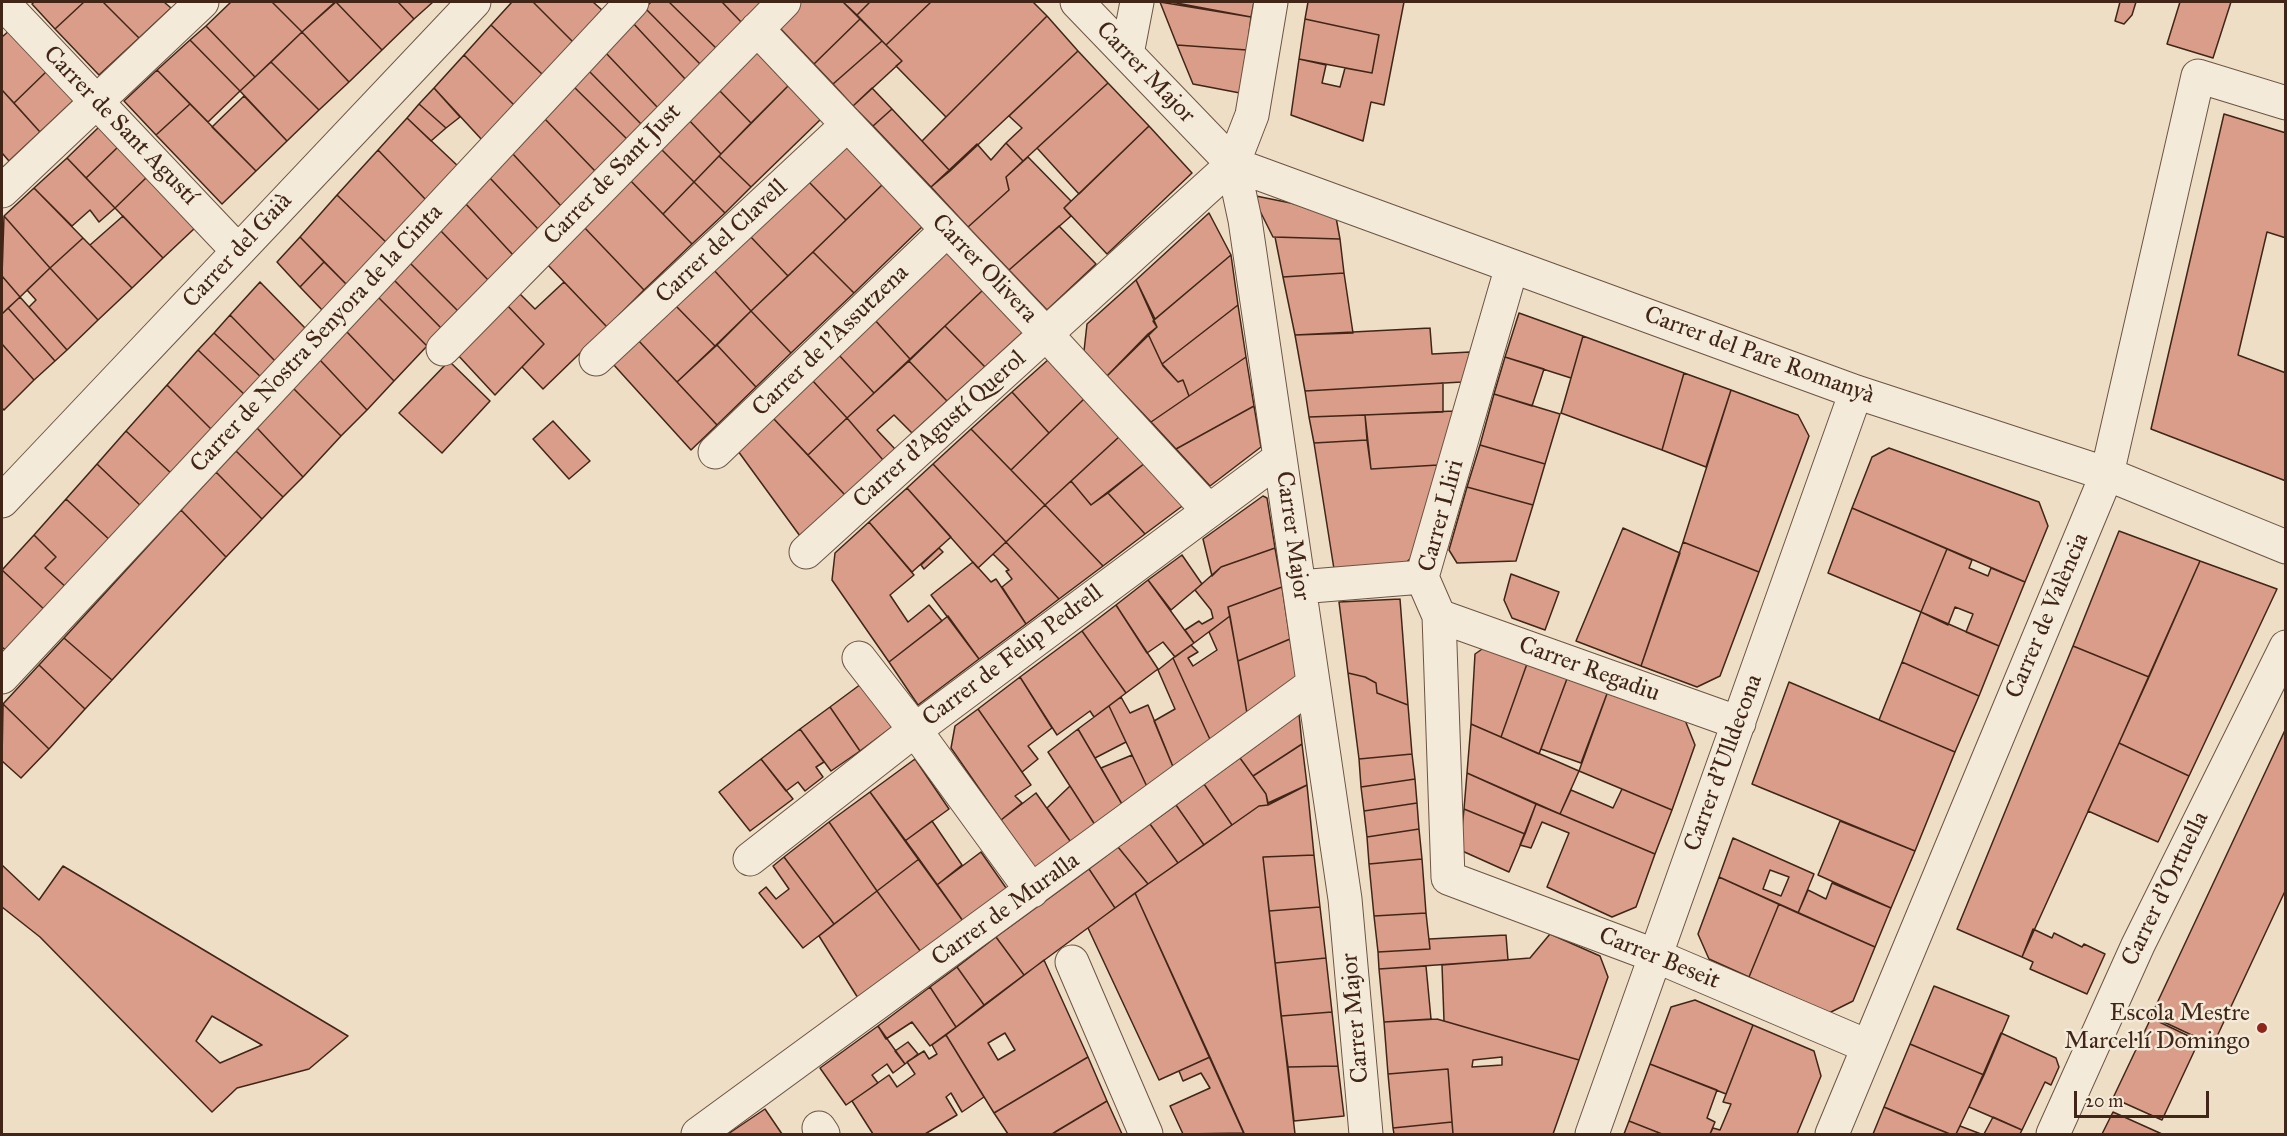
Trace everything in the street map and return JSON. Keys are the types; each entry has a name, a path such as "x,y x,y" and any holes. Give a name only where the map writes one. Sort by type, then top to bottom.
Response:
{"street":[{"name":"Carrer de Sant Agustí","path":"2,2 238,251"},
{"path":"2,192 202,2"},
{"name":"Carrer del Gaià","path":"2,501 474,2"},
{"name":"Carrer de Nostra Senyora de la Cinta","path":"2,677 632,2"},
{"name":"Carrer de Sant Just","path":"443,350 784,2"},
{"name":"Carrer Major","path":"1077,2 1233,164 1245,220 1345,899 1366,1134"},
{"path":"1127,54 1137,2"},
{"path":"1233,164 1252,116 1271,2"},
{"name":"Carrer Olivera","path":"757,29 1046,334 1209,511"},
{"name":"Carrer de València","path":"1832,1134 2108,474 2198,76 2286,103"},
{"name":"Carrer del Clavell","path":"596,359 847,125"},
{"name":"Carrer del Pare Romanyà","path":"1233,164 1856,392 2108,474 2286,547"},
{"name":"Carrer d'Agustí Querol","path":"806,552 1233,164"},
{"name":"Carrer de l'Assutzena","path":"715,452 947,230"},
{"name":"Carrer Lliri","path":"1448,878 1439,616 1422,577 1512,266"},
{"name":"Carrer d'Ulldecona","path":"1592,1134 1856,392"},
{"name":"Carrer de Felip Pedrell","path":"750,859 915,729 1280,458"},
{"path":"1299,587 1422,577"},
{"name":"Carrer Regadiu","path":"1439,616 1739,723"},
{"name":"Carrer d'Ortuella","path":"2053,1134 2138,945 2286,647"},
{"path":"859,658 915,729 1032,891"},
{"name":"Carrer de Muralla","path":"698,1134 1313,684"},
{"name":"Carrer Beseit","path":"1448,878 1656,956 1867,1046"},
{"path":"1072,962 1146,1134"}],"building":[{"path":"34,2 84,2 55,29 32,4"},
{"path":"84,2 103,2 139,38 99,75 55,29"},
{"path":"103,2 164,2 171,8 139,38"},
{"path":"231,2 272,2 302,32 255,77 206,26"},
{"path":"272,2 335,2 302,32"},
{"path":"336,2 398,2 414,19 382,50"},
{"path":"336,2 382,50 349,82 302,32"},
{"path":"398,2 433,2 414,19"},
{"path":"512,2 533,2 573,42 543,75 491,25"},
{"path":"533,2 593,2 602,10 573,42"},
{"path":"651,2 669,2 718,50 702,66 645,8"},
{"path":"669,2 722,2 743,24 718,50"},
{"path":"722,2 766,2 743,24"},
{"path":"801,2 843,2 860,19 814,64 777,25"},
{"path":"843,2 870,2 857,15"},
{"path":"870,2 931,2 886,45 857,15"},
{"path":"931,2 1033,2 1047,16 946,117 896,66 902,61 886,45"},
{"path":"1160,2 1251,17 1247,50 1177,45"},
{"path":"1171,2 1254,2 1251,17"},
{"path":"1308,2 1404,2 1384,105 1371,102 1363,141 1291,115 1299,59 1326,65 1322,83 1340,87 1345,68 1372,73 1379,35 1305,19"},
{"path":"2120,2 2136,2 2132,15 2124,24 2115,21"},
{"path":"2180,2 2231,2 2213,58 2167,44"},
{"path":"645,8 702,66 687,81 632,22"},
{"path":"1047,16 1078,51 950,171 922,141"},
{"path":"860,19 882,41 833,84 814,64"},
{"path":"1305,19 1379,35 1372,73 1299,59"},
{"path":"632,22 687,81 659,109 605,52"},
{"path":"491,25 543,75 515,106 464,55"},
{"path":"206,26 255,77 240,91 190,40"},
{"path":"10,30 48,70 14,103 2,90 2,37"},
{"path":"302,32 349,82 319,110 271,62"},
{"path":"190,40 240,91 208,122 157,70"},
{"path":"882,41 902,61 853,106 833,84"},
{"path":"1177,45 1247,50 1240,93 1193,84"},
{"path":"754,47 789,85 751,123 716,87"},
{"path":"1078,51 1108,83 1023,161 1006,143 1022,128 1009,116"},
{"path":"605,52 659,109 643,126 588,70"},
{"path":"464,55 515,106 483,141 434,88"},
{"path":"271,62 319,110 287,141 240,91"},
{"path":"48,70 75,99 40,132 14,103"},
{"path":"157,70 190,104 156,135 124,101"},
{"path":"588,70 643,126 628,140 573,86"},
{"path":"1108,83 1149,126 1079,194 1037,148"},
{"path":"789,85 821,119 751,187 719,156"},
{"path":"573,86 628,140 596,172 544,118"},
{"path":"716,87 751,123 721,154 686,117"},
{"path":"434,88 460,117 446,128 419,104"},
{"path":"872,88 892,109 873,126 853,106"},
{"path":"2,90 40,132 9,161 2,153"},
{"path":"244,96 287,141 256,171 212,127"},
{"path":"190,104 256,171 222,204 156,135"},
{"path":"419,104 446,128 431,141 407,118"},
{"path":"892,109 950,171 931,187 873,126"},
{"path":"2224,114 2286,133 2286,238 2267,232 2238,355 2286,373 2286,481 2151,429"},
{"path":"686,117 721,154 694,182 658,146"},
{"path":"407,118 459,167 428,202 378,150"},
{"path":"544,118 596,172 562,207 512,153"},
{"path":"100,126 119,146 86,178 67,158"},
{"path":"1149,126 1192,173 1107,254 1064,208"},
{"path":"1006,143 1023,161 1006,177 1009,190 968,227 931,187 977,144 991,160"},
{"path":"845,144 883,184 846,220 807,180"},
{"path":"119,146 148,176 115,208 86,178"},
{"path":"658,146 694,182 663,214 627,177"},
{"path":"378,150 428,202 389,245 337,195"},
{"path":"512,153 562,207 539,230 489,177"},
{"path":"719,156 751,187 725,213 694,182"},
{"path":"1028,157 1071,201 1064,208 1071,216 1009,270 968,227 1009,190 1006,177"},
{"path":"67,158 115,208 99,222 90,210 72,226 34,188"},
{"path":"148,176 196,227 163,258 115,208"},
{"path":"489,177 539,230 514,256 465,203"},
{"path":"627,177 692,244 644,290 582,225"},
{"path":"807,180 846,220 788,276 749,235"},
{"path":"694,182 725,213 692,244 663,214"},
{"path":"883,184 923,226 854,293 813,252"},
{"path":"34,188 83,238 50,268 4,216"},
{"path":"337,195 389,245 349,287 300,237"},
{"path":"1256,196 1335,212 1340,239 1273,237 1254,199"},
{"path":"465,203 514,256 490,282 440,230"},
{"path":"1209,213 1231,255 1155,319 1136,280"},
{"path":"4,216 50,268 20,297 2,276"},
{"path":"123,216 163,258 132,288 90,245"},
{"path":"582,225 644,290 607,327 545,262"},
{"path":"1059,226 1096,264 1047,310 1009,270"},
{"path":"440,230 490,282 460,313 410,263"},
{"path":"749,235 788,276 751,311 713,269"},
{"path":"300,237 324,262 300,287 277,262"},
{"path":"1275,237 1340,239 1344,273 1283,277"},
{"path":"83,238 132,288 98,320 50,268"},
{"path":"945,251 983,290 910,359 874,319"},
{"path":"813,252 854,293 791,353 751,311"},
{"path":"1231,255 1238,305 1162,364 1148,334 1157,327 1153,321"},
{"path":"324,262 349,287 325,313 300,287"},
{"path":"410,263 460,313 443,330 394,280"},
{"path":"50,268 98,320 67,350 29,307 36,300 27,290"},
{"path":"713,269 751,311 715,346 675,305"},
{"path":"1344,273 1353,333 1295,335 1283,277"},
{"path":"2,276 20,297 2,314"},
{"path":"394,280 443,330 427,346 378,297"},
{"path":"1136,280 1157,327 1107,376 1084,351 1087,324"},
{"path":"260,282 308,331 278,364 230,315"},
{"path":"564,282 607,327 543,389 522,367 544,344 505,303 517,291 535,309"},
{"path":"983,290 1023,332 985,367 945,326"},
{"path":"20,297 67,350 55,361 8,308"},
{"path":"378,297 427,346 394,381 346,331"},
{"path":"505,303 544,344 495,395 456,353"},
{"path":"675,305 715,346 677,382 638,340"},
{"path":"1238,305 1246,357 1189,396 1183,380 1178,382 1162,364"},
{"path":"8,308 55,361 34,380 2,344 2,314"},
{"path":"751,311 791,353 756,387 717,345"},
{"path":"1519,313 1583,336 1571,378 1505,357"},
{"path":"230,315 278,364 263,379 214,333"},
{"path":"874,319 910,359 874,393 838,354"},
{"path":"945,326 985,367 947,401 909,361"},
{"path":"1430,328 1432,354 1470,352 1462,382 1305,391 1295,335"},
{"path":"346,331 394,381 367,410 320,360"},
{"path":"214,333 263,379 247,397 198,350"},
{"path":"1148,334 1163,366 1178,382 1183,380 1189,396 1151,422 1107,376"},
{"path":"1583,336 1684,373 1662,450 1561,413"},
{"path":"638,340 717,425 691,450 613,364"},
{"path":"2,344 34,380 4,410 2,408"},
{"path":"717,345 756,387 717,425 677,382"},
{"path":"198,350 247,397 214,432 167,385"},
{"path":"838,354 874,393 847,418 812,380"},
{"path":"1246,357 1254,406 1176,449 1151,422"},
{"path":"1505,357 1544,369 1532,406 1494,394"},
{"path":"1049,359 1085,398 1049,433 1012,392"},
{"path":"320,360 367,410 341,436 293,388"},
{"path":"449,361 490,401 442,453 399,413"},
{"path":"909,361 947,401 912,433 894,415 877,430 895,449 883,460 847,418"},
{"path":"1684,373 1731,390 1706,467 1662,450"},
{"path":"812,380 847,418 808,455 773,418"},
{"path":"1443,383 1443,412 1309,417 1305,391"},
{"path":"167,385 214,432 174,476 126,431"},
{"path":"293,388 341,436 303,477 257,428"},
{"path":"1731,390 1798,415 1809,436 1759,572 1683,542"},
{"path":"1012,392 1049,433 1011,470 971,429"},
{"path":"1494,394 1560,414 1545,464 1480,445"},
{"path":"1085,398 1120,436 1045,505 1011,470"},
{"path":"1254,406 1261,447 1210,486 1176,449"},
{"path":"1454,411 1438,465 1371,469 1365,415"},
{"path":"1365,415 1367,440 1314,443 1309,417"},
{"path":"773,418 845,495 800,536 738,451"},
{"path":"847,418 883,460 845,495 808,455"},
{"path":"553,421 590,461 569,479 533,439"},
{"path":"257,428 303,477 283,497 236,451"},
{"path":"971,429 1045,505 1006,542 933,464"},
{"path":"126,431 174,476 143,508 97,464"},
{"path":"1120,436 1145,463 1091,505 1071,481"},
{"path":"1367,440 1371,469 1438,465 1411,558 1401,567 1334,569 1314,443"},
{"path":"1480,445 1545,464 1533,505 1467,487"},
{"path":"1889,448 2039,502 2048,526 2025,582 1852,508 1872,457"},
{"path":"236,451 283,497 262,519 216,472"},
{"path":"1145,463 1185,504 1145,534 1108,493"},
{"path":"97,464 143,508 112,542 66,499"},
{"path":"933,464 1006,542 978,568 907,488"},
{"path":"216,472 262,519 226,557 181,510"},
{"path":"1071,481 1091,505 1108,493 1145,534 1103,566 1045,505"},
{"path":"1467,487 1533,505 1516,561 1457,563 1449,550"},
{"path":"907,488 951,537 912,572 869,522"},
{"path":"1263,496 1267,498 1275,548 1221,567 1212,576 1203,539"},
{"path":"66,499 112,542 68,589 45,568 56,557 34,535"},
{"path":"1045,505 1103,566 1059,599 1006,542"},
{"path":"1852,508 1947,549 1921,612 1828,573"},
{"path":"181,510 226,557 112,680 64,638"},
{"path":"869,522 914,575 890,595 908,622 929,605 942,621 889,662 832,580 835,553"},
{"path":"1623,528 1680,553 1641,666 1576,641"},
{"path":"2119,531 2200,561 2149,677 2073,646"},
{"path":"34,535 56,557 45,568 68,589 47,612 2,570"},
{"path":"1006,542 1059,599 1026,624 1002,587 1012,579 1006,571 1009,570 993,554"},
{"path":"1683,542 1759,572 1720,676 1697,687 1641,666"},
{"path":"939,548 943,552 924,569 921,565"},
{"path":"1275,548 1282,587 1228,607 1230,616 1194,643 1185,630 1199,621 1202,624 1213,618 1211,610 1195,590 1221,567"},
{"path":"1947,549 1972,560 1969,568 1988,576 1991,568 2025,582 1999,646 1966,632 1973,614 1955,607 1948,625 1921,612"},
{"path":"1182,555 1202,584 1171,610 1148,580"},
{"path":"2200,561 2277,589 2189,776 2119,743"},
{"path":"973,562 991,582 996,579 1026,624 979,659 931,595"},
{"path":"2,570 47,612 9,653 2,647"},
{"path":"1511,574 1559,592 1545,630 1512,618 1504,600"},
{"path":"1148,580 1194,643 1175,657 1163,642 1147,653 1116,605"},
{"path":"1282,587 1290,639 1238,661 1228,607"},
{"path":"1400,599 1408,705 1377,693 1376,683 1365,677 1348,673 1339,602"},
{"path":"1116,605 1158,669 1126,693 1082,631"},
{"path":"1921,612 1999,646 1979,696 1902,662"},
{"path":"948,616 979,659 918,705 889,662"},
{"path":"1230,616 1248,719 1213,746 1173,658 1191,645 1198,652 1188,658 1193,666 1217,650 1209,632"},
{"path":"1082,631 1126,693 1094,717 1090,711 1057,735 1020,677"},
{"path":"64,638 112,680 85,709 39,665"},
{"path":"1290,639 1297,682 1248,719 1238,661"},
{"path":"1488,645 1528,661 1501,737 1471,724 1475,654"},
{"path":"2073,646 2149,677 2022,957 1957,929"},
{"path":"1173,658 1213,746 1176,774 1154,721 1175,709 1158,670"},
{"path":"1528,661 1568,676 1539,754 1501,737"},
{"path":"1902,662 1979,696 1955,752 1879,720"},
{"path":"39,665 85,709 49,749 3,704"},
{"path":"1348,673 1365,677 1376,683 1377,693 1408,705 1412,754 1359,759"},
{"path":"1568,676 1608,691 1581,763 1541,749"},
{"path":"1020,677 1052,728 1028,746 1038,759 1022,772 978,709"},
{"path":"1789,682 1955,752 1915,851 1752,784"},
{"path":"861,684 892,727 860,751 830,707"},
{"path":"1608,691 1685,720 1695,745 1672,810 1579,771"},
{"path":"1121,697 1130,713 1148,705 1176,774 1150,793 1109,706"},
{"path":"3,704 49,749 21,778 2,761"},
{"path":"1109,706 1126,742 1095,758 1078,729"},
{"path":"830,707 860,751 831,771 800,729"},
{"path":"978,709 1031,785 1015,796 1022,803 1001,820 951,748 955,726"},
{"path":"1299,714 1302,744 1253,776 1240,758"},
{"path":"1471,724 1579,771 1560,814 1467,773"},
{"path":"2286,728 2286,889 2213,1045 2151,1016"},
{"path":"800,729 824,762 816,767 823,777 805,791 798,782 786,791 761,759"},
{"path":"1078,729 1126,811 1099,831 1048,752"},
{"path":"2119,743 2189,776 2158,842 2088,811"},
{"path":"1302,744 1307,785 1268,803 1266,794 1253,776"},
{"path":"1412,754 1415,779 1361,787 1359,759"},
{"path":"1132,755 1150,793 1126,811 1101,768"},
{"path":"1240,758 1266,794 1268,805 1259,806 1232,825 1204,784"},
{"path":"761,759 793,799 750,831 719,792"},
{"path":"915,759 949,809 905,841 870,792"},
{"path":"1467,773 1536,804 1525,834 1464,809"},
{"path":"1415,779 1417,803 1364,811 1361,787"},
{"path":"1204,784 1232,825 1204,845 1176,805"},
{"path":"1307,785 1314,855 1263,857 1295,1134 1244,1134 1135,893 1259,806 1268,805"},
{"path":"1070,786 1099,831 1075,848 1047,808"},
{"path":"1622,789 1672,810 1655,854 1560,814 1571,790 1613,808"},
{"path":"870,792 919,859 877,891 829,822"},
{"path":"1036,793 1075,848 1040,875 1001,820"},
{"path":"1417,803 1419,829 1367,837 1364,811"},
{"path":"1536,804 1655,854 1636,907 1612,917 1547,887 1569,833 1542,822 1531,848 1520,845"},
{"path":"1176,805 1204,845 1178,863 1150,824"},
{"path":"1464,809 1525,834 1509,872 1460,850"},
{"path":"932,821 962,865 937,885 905,841"},
{"path":"1840,821 1915,851 1891,908 1818,875"},
{"path":"829,822 877,891 834,924 784,857"},
{"path":"1150,824 1178,863 1148,884 1118,847"},
{"path":"1419,829 1422,859 1369,864 1367,837"},
{"path":"1733,838 1814,874 1798,913 1719,877","holes":["1770,870 1789,877 1781,896 1763,889"]},
{"path":"1118,847 1148,884 1115,908 1089,869"},
{"path":"981,852 1011,895 968,928 937,885"},
{"path":"1314,855 1320,907 1269,911 1263,857"},
{"path":"784,857 834,924 803,948 759,893 766,887 776,899 789,889 773,866"},
{"path":"919,859 968,928 926,959 877,891"},
{"path":"1422,859 1426,913 1374,916 1369,864"},
{"path":"2,865 39,900 63,866 348,1036 309,1069 237,1088 212,1112 40,937 2,907","holes":["212,1016 262,1045 220,1063 196,1041"]},
{"path":"1089,869 1115,908 1024,975 996,937"},
{"path":"1719,877 1779,904 1749,977 1709,959 1698,934"},
{"path":"1832,883 1891,908 1875,947 1798,913 1808,890 1826,899"},
{"path":"877,891 926,959 863,1006 819,936"},
{"path":"1135,893 1210,1057 1159,1080 1088,928"},
{"path":"1779,904 1875,947 1853,1001 1829,1013 1749,977"},
{"path":"1320,907 1326,958 1275,963 1269,911"},
{"path":"1426,913 1430,949 1378,952 1374,916"},
{"path":"2033,929 2052,938 2054,933 2082,947 2084,944 2105,954 2087,994 2030,969 2033,962 2022,957"},
{"path":"1550,934 1600,956 1608,977 1579,1060 1444,1021 1442,965 1530,958"},
{"path":"1506,935 1508,960 1379,969 1378,952 1430,949 1429,939"},
{"path":"996,937 1024,975 984,1005 957,967"},
{"path":"1326,958 1332,1012 1281,1016 1275,963"},
{"path":"1044,960 1088,1057 994,1113 946,1035","holes":["1005,1033 1015,1050 998,1060 988,1043"]},
{"path":"1426,966 1431,1019 1384,1022 1379,969"},
{"path":"957,967 984,1005 956,1027 930,987"},
{"path":"1934,986 2009,1016 1984,1075 1910,1044"},
{"path":"930,987 956,1027 930,1046 912,1022 886,1039 878,1026"},
{"path":"1695,1000 1753,1025 1726,1094 1650,1064 1671,1007"},
{"path":"1332,1012 1338,1066 1288,1067 1281,1016"},
{"path":"2151,1018 2199,1041 2162,1120 2113,1098"},
{"path":"1437,1019 1579,1060 1553,1134 1453,1134 1448,1069 1388,1074 1384,1022","holes":["1502,1057 1502,1065 1472,1067 1473,1060"]},
{"path":"1753,1025 1814,1051 1821,1076 1797,1134 1710,1134 1713,1128 1720,1130 1731,1104 1723,1102"},
{"path":"878,1026 905,1064 893,1073 887,1064 872,1075 878,1083 846,1105 820,1068"},
{"path":"2001,1033 2056,1058 2059,1067 2051,1085 2045,1082 2022,1130 1969,1107"},
{"path":"946,1035 984,1097 962,1112 951,1093 946,1097 957,1115 925,1134 873,1134 852,1101 889,1075 897,1087 915,1074 907,1062 924,1051 929,1059 937,1054 932,1045"},
{"path":"908,1042 918,1054 905,1064 895,1051"},
{"path":"1910,1044 1984,1075 1956,1134 1950,1134 1884,1107"},
{"path":"1088,1057 1107,1101 1052,1134 1008,1134 994,1113"},
{"path":"1210,1057 1244,1133 1183,1134 1170,1106 1210,1088 1201,1073 1183,1081 1179,1071"},
{"path":"1650,1064 1717,1090 1707,1118 1715,1122 1710,1134 1662,1134 1629,1121"},
{"path":"1338,1066 1344,1116 1294,1121 1288,1067"},
{"path":"1448,1069 1452,1122 1393,1128 1388,1074"},
{"path":"1107,1101 1122,1134 1052,1134 1055,1132"},
{"path":"1884,1107 1907,1117 1950,1134 1873,1134"},
{"path":"765,1109 782,1134 728,1134"},
{"path":"2113,1112 2162,1134 2102,1134"},
{"path":"1993,1117 2022,1130 2020,1134 1984,1134"},
{"path":"1629,1121 1662,1134 1624,1134"},
{"path":"1452,1122 1453,1134 1394,1134 1393,1128"},
{"path":"1960,1126 1981,1134 1956,1134"}],"place":[{"name":"Escola Mestre Marcel·lí Domingo","path":"2262,1028"}]}
